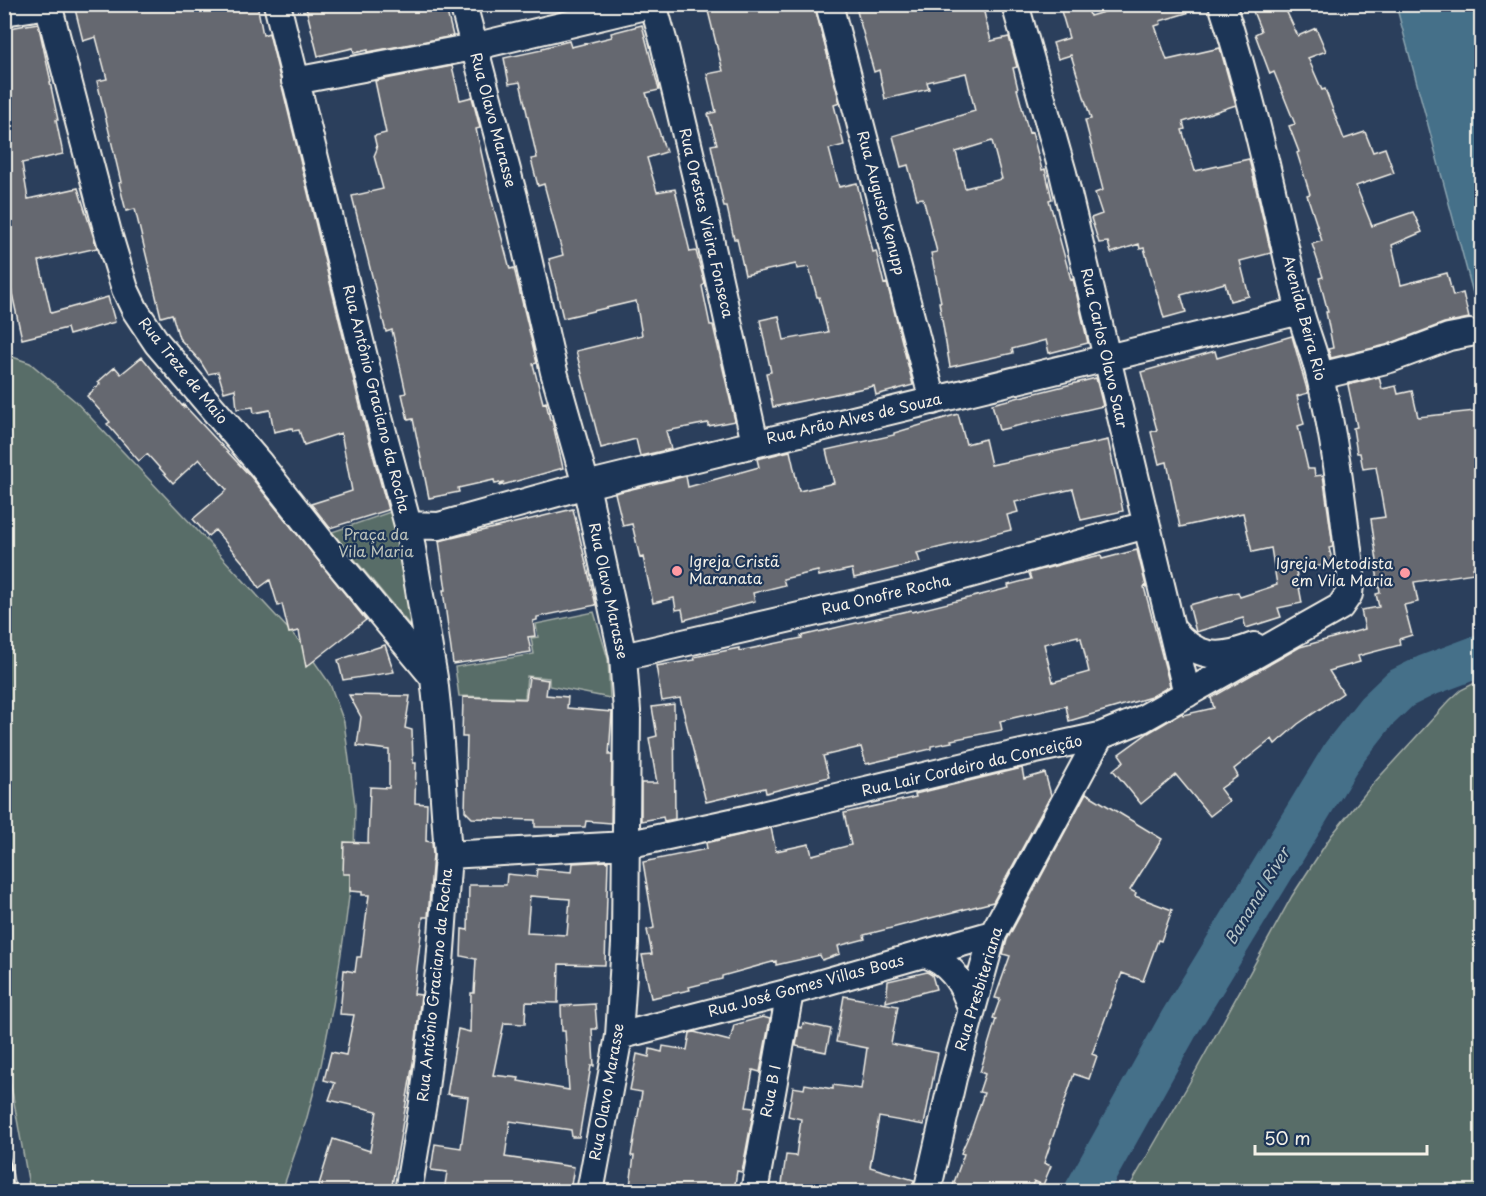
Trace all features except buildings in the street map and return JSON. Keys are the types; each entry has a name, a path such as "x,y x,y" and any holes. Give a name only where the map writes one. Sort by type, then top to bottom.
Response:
{"street":[{"name":"Rua Antônio Graciano da Rocha","path":"278,4 378,414 408,525 434,678 443,758 448,855 440,963 424,1097 408,1191"},
{"name":"Rua Olavo Marasse","path":"463,4 514,197 554,372 586,485 623,657 627,711 625,944 619,1036 590,1191"},
{"path":"296,81 473,47 653,4"},
{"name":"Rua Orestes Vieira Fonseca","path":"653,4 700,196 755,443"},
{"name":"Rua Augusto Kenupp","path":"829,4 933,401"},
{"name":"Rua Carlos Olavo Saar","path":"1015,4 1063,173 1187,694"},
{"name":"Avenida Beira Rio","path":"1222,4 1245,79 1270,176 1300,311 1320,376 1343,511 1351,586 1349,594 1340,606 1315,621"},
{"path":"4,12 49,5"},
{"name":"Rua Treze de Maio","path":"49,5 108,233 125,289 139,317 157,343 260,464 434,678"},
{"name":"Rua Arão Alves de Souza","path":"408,525 440,526 586,485 1300,311"},
{"path":"1320,376 1390,358 1449,337 1470,333"},
{"name":"Rua Onofre Rocha","path":"623,657 924,587 1146,525"},
{"path":"1172,630 1193,649 1225,655 1315,621"},
{"name":"Rua Lair Cordeiro da Conceição","path":"448,855 626,845 1100,736 1142,719 1315,621"},
{"name":"Rua Presbiteriana","path":"927,1191 953,1078 993,934 1100,736"},
{"name":"Rua José Gomes Villas Boas","path":"619,1036 790,992 993,934"},
{"path":"924,954 940,960 954,974 968,996 971,1009"},
{"name":"Rua B I","path":"754,1191 790,992"}],"green space":[{"path":"4,354 30,363 75,401 197,530 302,644 330,684 344,722 355,805 354,858 345,928 321,1065 306,1121 282,1191 30,1191 4,1047"},
{"name":"Praça da Vila Maria","path":"396,510 417,634 332,532"},
{"path":"594,612 608,659 610,698 549,686 549,678 527,676 525,698 459,696 455,667 534,654 531,638 538,637 536,624"},
{"path":"1481,680 1481,1191 1127,1191 1292,896 1331,836 1372,785 1450,700 1461,690"}],"water":[{"path":"1396,5 1481,5 1481,323"}],"waterway":[{"name":"Bananal River","path":"1085,1192 1180,1022 1343,754 1376,712 1400,689 1426,676 1482,655"}],"railway":[{"path":"4,1144 13,1192"}],"place":[{"name":"Igreja Cristã Maranata","path":"677,571"},
{"name":"Igreja Metodista em Vila Maria","path":"1405,573"}]}
